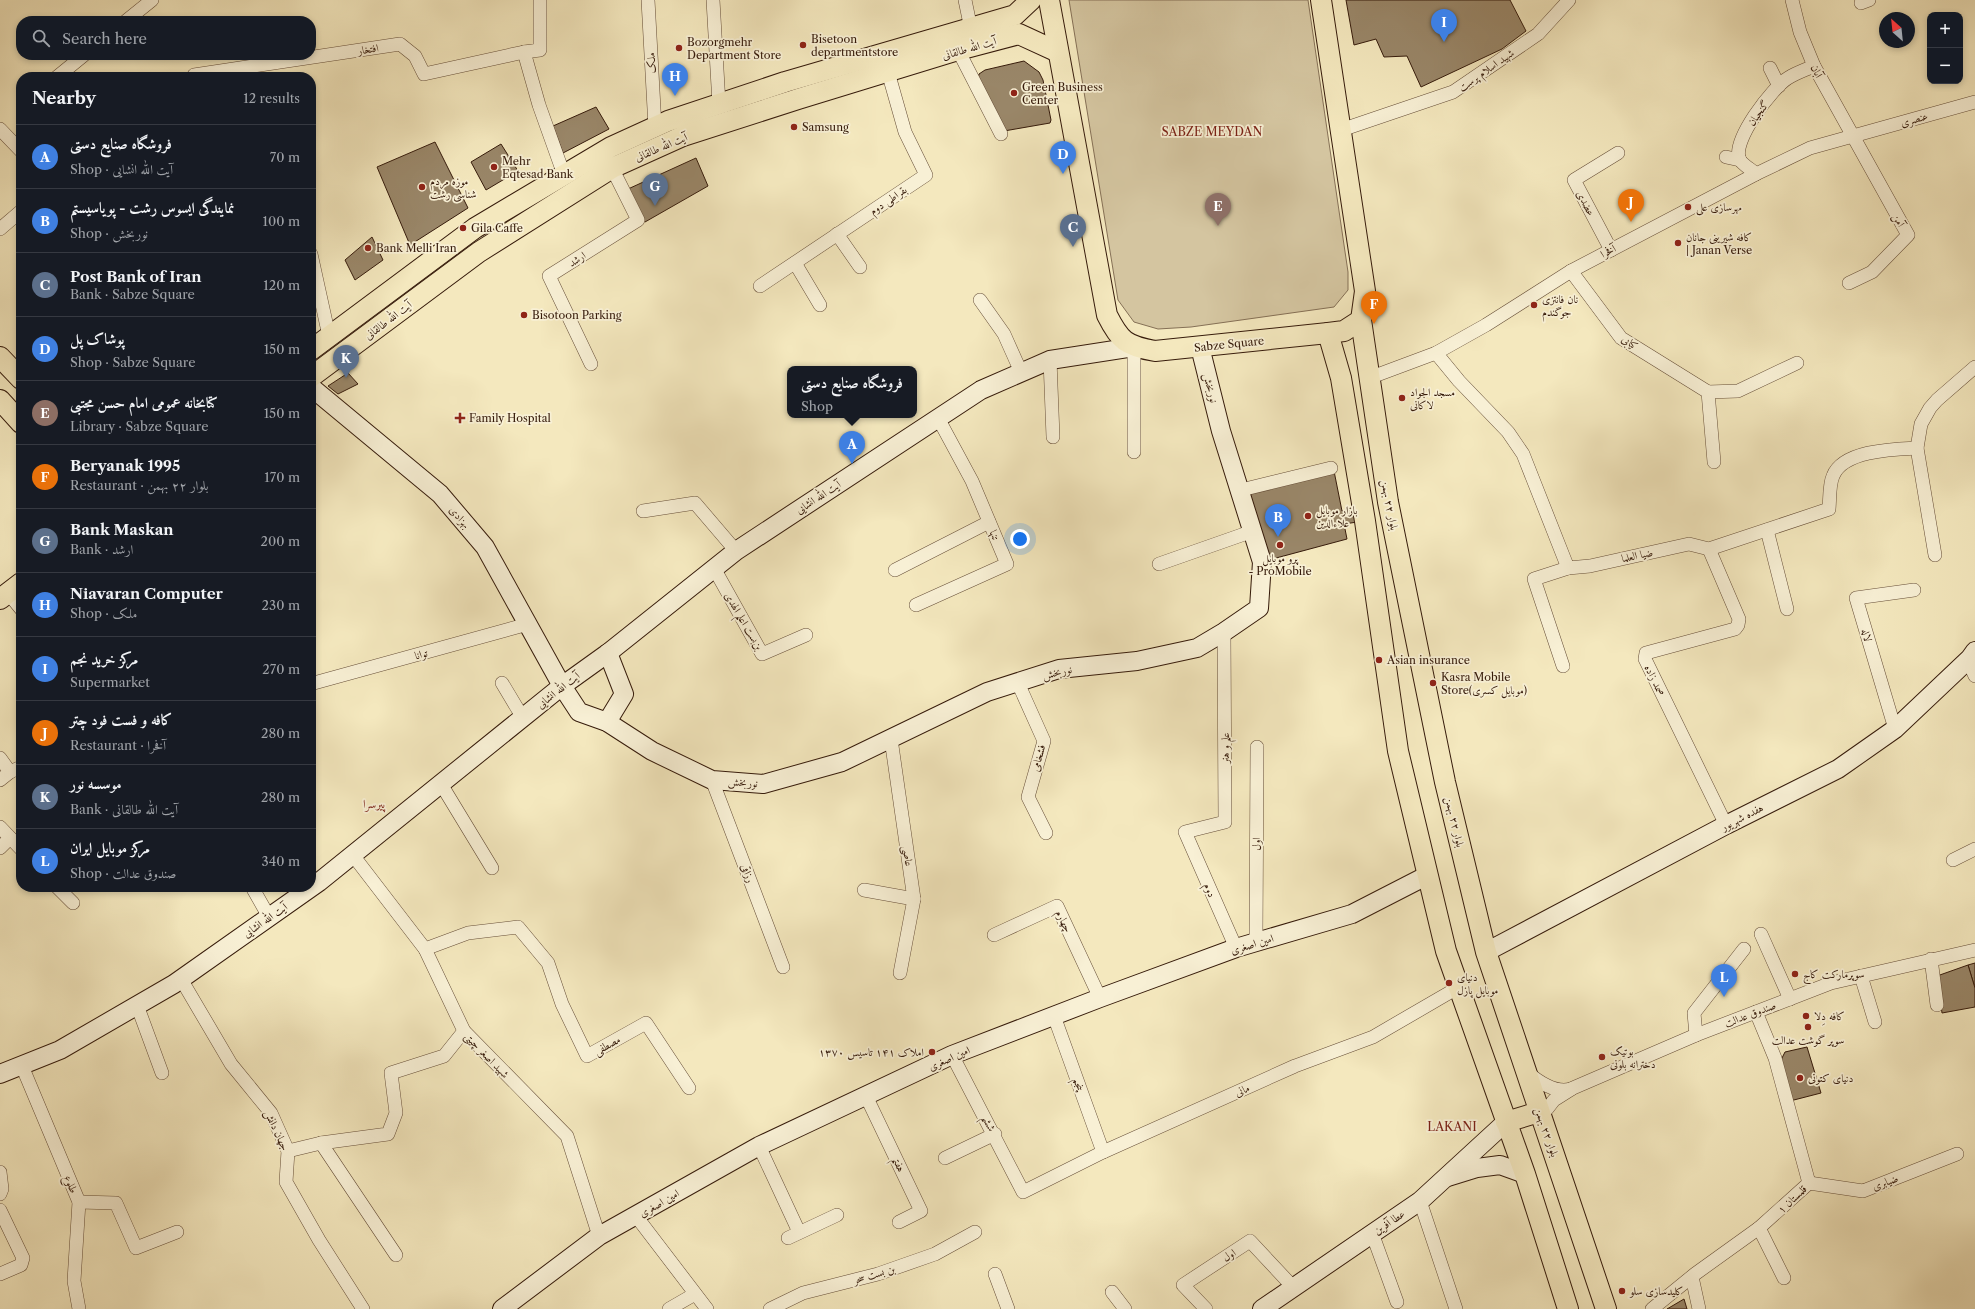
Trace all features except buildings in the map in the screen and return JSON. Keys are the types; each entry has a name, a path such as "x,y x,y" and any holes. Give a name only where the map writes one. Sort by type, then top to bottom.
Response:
{"main road":[{"name":"Sabze Square","path":"1049,0 1107,315 1117,334 1134,347 1155,351 1328,334 1344,331 1361,320"},
{"path":"1321,0 1365,291 1361,320"},
{"name":"آیت الله طالقانی","path":"316,346 475,228 612,147 655,127 792,80 1015,15 1028,3"},
{"path":"1028,3 1037,10 1041,16 1042,22 1041,27 1029,38"},
{"name":"آیت الله طالقانی","path":"316,373 479,252 612,168 683,136 958,50 1019,34 1058,52"},
{"name":"بلوار ۲۲ بهمن","path":"1361,320 1388,502 1446,782 1486,952 1606,1309"},
{"path":"1328,334 1338,364 1365,520 1398,751 1446,951 1525,1174 1568,1309"},
{"path":"1338,364 1340,354 1349,347 1360,349 1368,368"},
{"path":"0,357 16,373"},
{"path":"0,400 16,418"},
{"path":"1381,629 1413,624"},
{"path":"1506,1122 1539,1112"}],"street":[{"path":"132,16 152,0"},
{"name":"افتخار","path":"316,57 400,44 415,56 424,74 524,52 540,50 540,0"},
{"name":"ملک","path":"648,0 655,127"},
{"path":"713,0 719,104"},
{"path":"965,0 970,29"},
{"name":"شهید اسلام پرست","path":"1341,130 1453,92 1538,34 1568,0"},
{"name":"آبان","path":"1792,0 1800,32 1814,66 1854,137"},
{"path":"958,50 1001,134"},
{"path":"524,52 539,105 564,175"},
{"path":"63,72 78,60"},
{"name":"افتخار","path":"214,72 294,60"},
{"name":"گنجیان","path":"1740,160 1738,150 1744,134 1763,103 1788,78 1814,66"},
{"path":"1770,68 1779,86"},
{"name":"بقراطی دوم","path":"760,286 926,175 905,132 888,72"},
{"name":"عنصری","path":"1854,137 1975,102"},
{"path":"0,129 16,146"},
{"name":"آفخرا","path":"1368,368 1436,352 1486,326 1571,271 1756,174 1810,148 1854,137"},
{"name":"آمن","path":"1849,283 1872,272 1908,235 1854,137"},
{"name":"عضدی","path":"1611,250 1574,180 1618,152"},
{"path":"1726,157 1740,160 1756,174"},
{"name":"ارشد","path":"591,364 549,276 638,220 612,168"},
{"path":"0,229 16,215"},
{"path":"837,234 860,267"},
{"path":"795,262 820,305"},
{"name":"کیابی","path":"1571,271 1621,338 1708,392"},
{"path":"316,277 329,336"},
{"path":"980,300 1004,334 1021,372"},
{"name":"نوربخش","path":"562,686 579,712 607,722 652,751 712,780 763,784 842,762 987,692 1059,669 1137,661 1197,648 1259,608 1262,562 1241,490 1221,431 1200,346"},
{"path":"1134,347 1134,452"},
{"name":"آیت الله انشایی","path":"316,883 562,686 608,653 715,570 736,551 938,418 981,390 1050,360 1134,347"},
{"path":"1436,352 1459,381 1508,432 1524,454 1568,568"},
{"path":"1050,360 1053,436"},
{"path":"1714,462 1708,392 1738,391 1797,363"},
{"path":"1935,555 1917,448 1921,424 1930,408 1975,367"},
{"name":"بهزادی","path":"316,391 440,494 485,547 562,686"},
{"name":"تنها","path":"916,605 1007,564 972,481 938,418"},
{"path":"1709,549 1829,509 1833,475 1843,464 1855,457 1877,450 1917,448"},
{"path":"1241,490 1331,468"},
{"path":"643,511 695,503 736,551"},
{"path":"895,570 989,522"},
{"path":"1159,564 1253,530"},
{"path":"1767,530 1787,609"},
{"name":"ضیا العلما","path":"1563,666 1534,579 1568,568 1590,566 1689,544 1709,549"},
{"name":"صمد زاده","path":"1709,549 1739,619 1738,625 1735,629 1646,653 1645,659 1726,825"},
{"name":"بن‌بست اعلم الهدی","path":"715,570 762,654 806,636"},
{"name":"لاله","path":"1895,729 1856,598 1914,590"},
{"path":"10,591 16,601"},
{"name":"توانا","path":"316,682 528,624"},
{"name":"علم و هنر","path":"1185,832 1225,822 1224,632"},
{"path":"607,722 624,694 608,653"},
{"name":"هفده شهریور","path":"1486,952 1726,825 1838,769 1895,729 1973,663"},
{"path":"502,683 523,718"},
{"name":"فشخامی","path":"1018,683 1044,741 1028,797 1046,833"},
{"name":"عاصی","path":"891,739 914,898 900,973"},
{"name":"اول","path":"1256,942 1257,747"},
{"path":"0,758 10,773"},
{"name":"رزاقی","path":"712,780 783,967"},
{"path":"441,784 492,868"},
{"path":"0,828 16,844"},
{"name":"دوم","path":"1185,832 1236,948"},
{"path":"0,848 10,838"},
{"path":"1953,860 1975,849"},
{"name":"شهید اصغر چیتی","path":"352,854 425,950 464,1031 567,1136 599,1236"},
{"name":"امین اصغری","path":"502,1309 599,1236 759,1146 952,1055 1236,948 1352,914 1428,876"},
{"path":"864,890 914,898"},
{"path":"62,892 73,903"},
{"path":"255,892 269,917"},
{"name":"آیت الله انشایی","path":"0,1074 60,1050 137,1006 181,979 304,892"},
{"name":"چهارم","path":"994,935 1057,906 1100,998"},
{"name":"مصطفی","path":"425,950 468,933 518,927 548,963 562,1004 587,1056 646,1023 690,1088"},
{"path":"1761,934 1790,999"},
{"path":"1696,1034 1694,1013 1744,949"},
{"name":"صندوق عدالت","path":"1539,1112 1547,1109 1554,1100 1573,1088 1696,1034 1831,983 1975,950"},
{"path":"1931,959 1937,1005"},
{"path":"1861,976 1875,1022"},
{"name":"جهان دانش","path":"181,979 231,1064 271,1112 288,1151 286,1182 319,1240 363,1309"},
{"name":"مانی","path":"1023,1192 1103,1152 1295,1066 1373,1037 1459,987"},
{"path":"137,1006 162,1073"},
{"name":"قلمستان ۱","path":"1652,1309 1692,1277 1759,1228 1809,1183 1775,1058 1756,1012"},
{"name":"پنجم","path":"1054,1016 1103,1152"},
{"path":"288,1151 321,1142 388,1134 396,1113 392,1072 444,1056 464,1031"},
{"name":"ششم","path":"952,1055 995,1134 1023,1192"},
{"name":"طلوع","path":"22,1066 79,1202 74,1281 79,1309"},
{"path":"1526,1070 1547,1085 1562,1090 1573,1088"},
{"name":"هفتم","path":"866,1096 921,1211 899,1222"},
{"name":"عطا آفرین","path":"1262,1309 1292,1287 1420,1201 1442,1179 1506,1122"},
{"path":"945,1158 995,1134"},
{"path":"321,1142 396,1255"},
{"path":"759,1146 794,1235 837,1214"},
{"name":"ضیابری","path":"1809,1183 1863,1191 1957,1154"},
{"path":"1442,1179 1477,1168 1500,1165 1525,1174"},
{"path":"0,1172 2,1188 0,1194"},
{"path":"1420,1201 1456,1309"},
{"path":"79,1202 116,1203 136,1248 177,1232"},
{"path":"0,1210 23,1258 21,1265 0,1274"},
{"path":"636,1216 707,1309"},
{"path":"1759,1228 1784,1278"},
{"name":"بن بست سحر","path":"770,1309 803,1293 878,1274 935,1254 975,1232"},
{"path":"1372,1233 1397,1302"},
{"name":"اول","path":"1206,1309 1183,1285 1250,1241 1292,1287"},
{"path":"995,1274 1008,1309"},
{"path":"1692,1277 1699,1309"},
{"path":"1112,1292 1125,1309"},
{"path":"669,1309 695,1294"}],"shaded area":[{"path":"1069,0 1308,0 1348,272 1348,290 1334,307 1191,327 1158,329 1134,322 1118,300"}],"place":[{"name":"مرکز خرید نجم","path":"1444,42"},
{"name":"Bisetoon departmentstore","path":"803,45"},
{"name":"Bozorgmehr Department Store","path":"679,48"},
{"name":"Green Business Center","path":"1014,93"},
{"name":"Niavaran Computer","path":"675,96"},
{"name":"Samsung","path":"794,127"},
{"name":"Mehr Eqtesad Bank","path":"494,167"},
{"name":"پوشاک پل","path":"1063,174"},
{"name":"موزه مردم شناسی رشت","path":"422,187"},
{"name":"Bank Maskan","path":"655,206"},
{"name":"مهرسازی علی","path":"1688,207"},
{"name":"کافه و فست فود چتر","path":"1631,222"},
{"name":"کتابخانه عمومی امام حسن مجتبی","path":"1218,226"},
{"name":"Gila Caffe","path":"463,228"},
{"name":"کافه شیرینی جانان | Janan Verse","path":"1678,243"},
{"name":"Post Bank of Iran","path":"1073,247"},
{"name":"Bank Melli Iran","path":"368,248"},
{"name":"نان فانتزی جوگندم","path":"1534,305"},
{"name":"Bisotoon Parking","path":"524,315"},
{"name":"Beryanak 1995","path":"1374,324"},
{"name":"موسسه نور","path":"346,378"},
{"name":"مسجد الجواد لاکانی","path":"1402,398"},
{"name":"Family Hospital","path":"460,418"},
{"name":"فروشگاه صنایع دستی","path":"852,464"},
{"name":"بازار موبایل علاءالدین","path":"1308,516"},
{"name":"نمایندگی ایسوس رشت - پویاسیستم","path":"1278,537"},
{"name":"پرو موبایل - ProMobile","path":"1280,545"},
{"name":"Asian insurance","path":"1379,660"},
{"name":"Kasra Mobile Store(موبایل کسری)","path":"1433,683"},
{"name":"سوپرمارکت کاج","path":"1795,974"},
{"name":"دنیای موبایل پازل","path":"1449,983"},
{"name":"مرکز موبایل ایران","path":"1724,997"},
{"name":"کافه دِلا","path":"1806,1016"},
{"name":"سوپر گوشت عدالت","path":"1808,1027"},
{"name":"املاک ۱۴۱ تاسیس ۱۳۷۰","path":"932,1052"},
{"name":"بوتیک دخترانه بلونی","path":"1602,1057"},
{"name":"دنیای کتونی","path":"1800,1078"},
{"name":"کلیدسازی سلو","path":"1622,1291"}],"district":[{"name":"SABZE MEYDAN","path":"1212,132"},
{"name":"پیرسرا","path":"374,804"},
{"name":"LAKANI","path":"1452,1127"}]}
